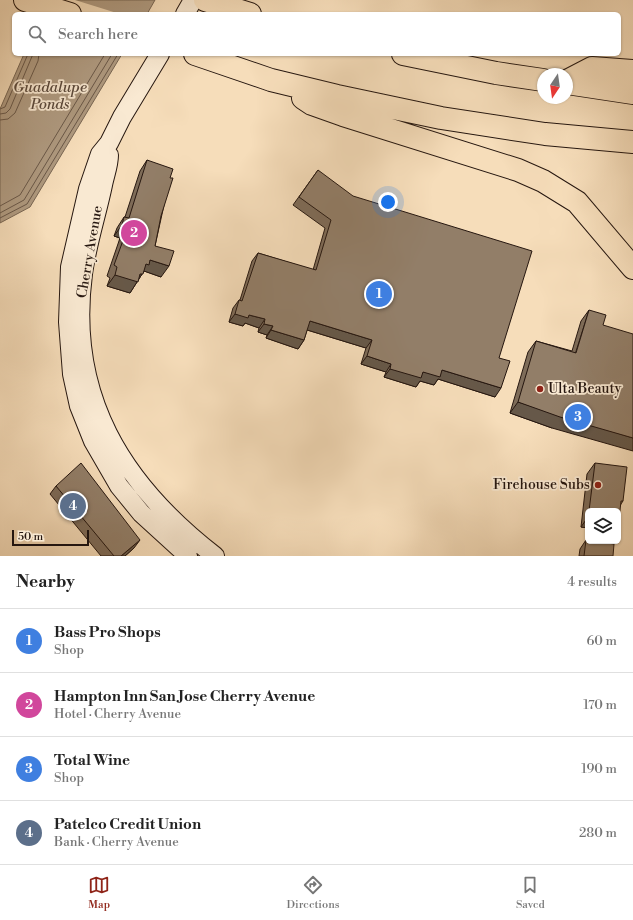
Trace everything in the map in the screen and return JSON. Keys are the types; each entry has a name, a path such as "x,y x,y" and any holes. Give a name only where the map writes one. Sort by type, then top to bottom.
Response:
{"highway":[{"path":"24,0 63,12"},
{"path":"205,0 242,12"},
{"path":"413,56 496,73 537,79"},
{"path":"203,57 271,80 337,96 441,118 545,134 633,142"},
{"path":"573,79 592,68 633,71"},
{"path":"271,80 312,104 458,150 518,170 543,181 577,202 633,268"},
{"path":"573,83 633,93"}],"street":[{"path":"186,12 193,0"},
{"name":"Cherry Avenue","path":"159,56 122,117 109,143 100,154 88,189 70,267 68,322 72,374 79,406 93,441 119,486 141,513 188,556"},
{"name":"Cherry Avenue","path":"109,143 110,157 84,272 81,297 81,341 87,378 94,403 108,433 123,460 141,487 167,515 215,556"}],"water":[{"path":"47,0 155,0 148,12 43,12"},
{"name":"Guadalupe Ponds","path":"23,56 121,56 30,207 0,223 0,109"}],"pier":[{"path":"45,0 75,0 114,12 41,12"}],"building":[{"path":"147,160 173,169 170,178 173,178 161,216 155,246 174,251 169,266 150,260 149,265 146,264 143,274 140,274 138,282 115,275 117,267 114,265 128,227 122,225 124,217 129,218"},
{"path":"318,170 353,196 532,251 499,358 510,361 501,388 442,370 440,377 423,372 421,378 390,369 391,364 367,356 372,340 310,321 304,340 271,330 273,326 264,324 265,319 249,315 248,318 235,314 239,300 242,301 258,253 316,270 331,220 299,197"},
{"path":"589,310 606,315 603,325 633,334 633,438 560,417 518,402 536,341 576,353"},
{"path":"81,463 140,540 121,556 114,556 56,486"},
{"path":"595,463 627,467 623,501 621,501 620,508 589,508"},
{"path":"586,544 614,544 613,556 584,556"}],"place":[{"name":"Hampton Inn San Jose Cherry Avenue","path":"134,233"},
{"name":"Bass Pro Shops","path":"379,294"},
{"name":"Ulta Beauty","path":"540,389"},
{"name":"Total Wine","path":"578,417"},
{"name":"Firehouse Subs","path":"598,485"},
{"name":"Patelco Credit Union","path":"73,506"}]}
